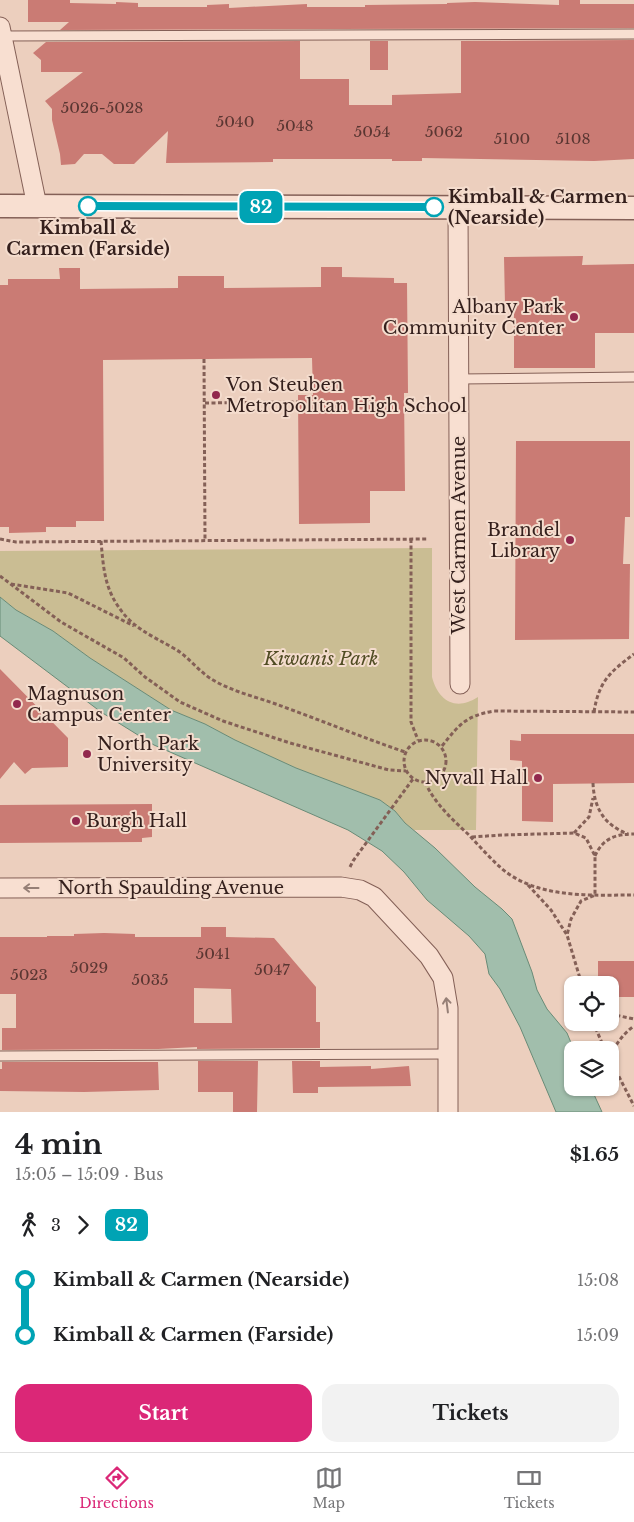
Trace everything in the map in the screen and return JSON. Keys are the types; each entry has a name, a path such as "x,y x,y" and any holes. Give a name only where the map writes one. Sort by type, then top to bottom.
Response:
{"street":[{"path":"1,33 37,206"},
{"path":"0,206 634,208"},
{"name":"West Carmen Avenue","path":"458,207 460,684"},
{"name":"North Spaulding Avenue","path":"0,888 343,887 360,890 374,897 429,956 443,978 448,1008 449,1054"},
{"path":"448,1112 449,1054"}],"lane":[{"path":"1,33 634,34"},
{"path":"459,378 634,377"},
{"path":"0,1056 449,1054"}],"path":[{"path":"204,359 206,540"},
{"path":"204,403 298,402"},
{"path":"0,539 16,542 427,538"},
{"path":"411,539 411,722 418,740"},
{"path":"101,541 108,588 117,605 135,626"},
{"path":"0,576 61,622 124,658 145,677 180,702 223,721 290,744 389,770 406,770"},
{"path":"10,584 68,594 135,626 151,637 177,650 211,680 228,688 405,752"},
{"path":"594,712 603,682 634,654"},
{"path":"442,746 456,729 467,720 478,714 494,711 634,712"},
{"path":"418,740 431,740 442,746 445,752 446,766 438,778 425,782 414,779 406,770 404,764 405,752 408,747 418,740"},
{"path":"353,861 414,779"},
{"path":"425,782 439,806 502,869 525,883 542,889 570,894 634,895"},
{"path":"593,783 598,808 604,818 616,830 628,834"},
{"path":"574,833 589,817 594,795"},
{"path":"471,838 502,834 574,833 586,838 595,856 595,895"},
{"path":"595,856 604,842 613,836 634,834"},
{"path":"525,883 551,910 567,935 580,976"},
{"path":"567,935 571,920 581,901 595,895"},
{"path":"619,1016 634,1019"},
{"path":"619,1041 634,1026"},
{"path":"619,1075 634,1106"}],"green space":[{"name":"Kiwanis Park","path":"432,548 432,677 438,692 449,701 462,703 478,697 476,830 414,830 395,811 380,800 296,768 205,724 171,710 90,658 53,631 16,610 0,597 0,551"}],"shaded area":[{"path":"0,597 16,610 53,631 90,658 171,710 205,724 296,768 380,800 395,811 405,823 512,919 537,990 547,1009 567,1033 570,1041 564,1041 564,1096 595,1096 602,1112 556,1112 520,1027 500,989 489,974 485,954 469,936 427,900 404,872 382,851 348,830 154,745 101,712 0,636"}],"building":[{"path":"28,0 70,0 70,3 138,3 138,7 207,7 207,5 229,4 229,8 307,4 307,7 365,7 365,5 475,2 559,5 559,0 580,0 580,4 634,4 634,28 60,30 69,22 28,22"},
{"path":"634,40 634,159 594,161 422,158 422,161 392,161 392,159 273,159 273,162 166,163 168,131 134,164 114,164 102,154 84,154 75,164 61,165 52,120 52,109 45,101 83,72 41,72 41,60 33,53 46,42 300,41 300,79 349,79 349,105 392,105 392,95 461,93 461,41"},
{"path":"370,41 388,41 388,70 370,70"},
{"name":"Albany Park Community Center","path":"583,256 582,265 634,264 634,333 595,333 595,368 514,368 514,305 505,305 504,257"},
{"name":"Von Steuben Metropolitan High School","path":"321,267 342,267 342,277 394,278 394,283 407,283 408,393 404,393 405,491 370,491 370,523 299,524 298,395 313,395 312,358 103,360 104,521 76,521 76,527 46,527 46,532 9,533 9,527 0,527 0,285 8,285 8,279 60,279 59,268 80,268 80,289 178,288 178,276 224,276 224,288 321,287"},
{"name":"Brandel Library","path":"516,441 630,441 630,517 625,517 623,564 630,564 629,639 515,640"},
{"name":"Magnuson Campus Center","path":"0,669 68,738 68,767 32,768 25,774 14,762 0,779"},
{"name":"Nyvall Hall","path":"521,734 634,734 634,783 553,784 553,822 522,821 522,761 510,760 510,740 521,741"},
{"name":"Burgh Hall","path":"152,804 152,837 142,838 142,842 0,843 0,805"},
{"path":"201,927 226,927 226,937 274,938 316,987 316,1022 320,1022 320,1048 197,1049 197,1047 2,1050 2,1028 16,1028 16,994 0,994 0,937 74,936 74,934 104,933 135,934 135,937 201,937","holes":["194,988 231,989 232,1023 194,1023"]},
{"path":"598,961 634,961 634,997 619,997 619,976 598,976"},
{"path":"198,1061 258,1061 257,1112 233,1112 233,1092 198,1092"},
{"path":"292,1061 320,1061 320,1067 371,1066 371,1069 409,1066 411,1086 318,1087 318,1093 293,1093"},
{"path":"2,1062 158,1062 159,1090 84,1092 0,1091 0,1069 2,1069"}],"bus line":[{"name":"82","path":"88,206 434,207"}],"place":[{"name":"Kimball & Carmen (Farside)","path":"88,206"},
{"name":"Kimball & Carmen (Nearside)","path":"434,207"},
{"name":"Albany Park Community Center","path":"574,317"},
{"name":"Von Steuben Metropolitan High School","path":"216,395"},
{"name":"Brandel Library","path":"570,540"},
{"name":"Magnuson Campus Center","path":"17,704"},
{"name":"North Park University","path":"87,754"},
{"name":"Nyvall Hall","path":"538,778"},
{"name":"Burgh Hall","path":"76,821"}]}
